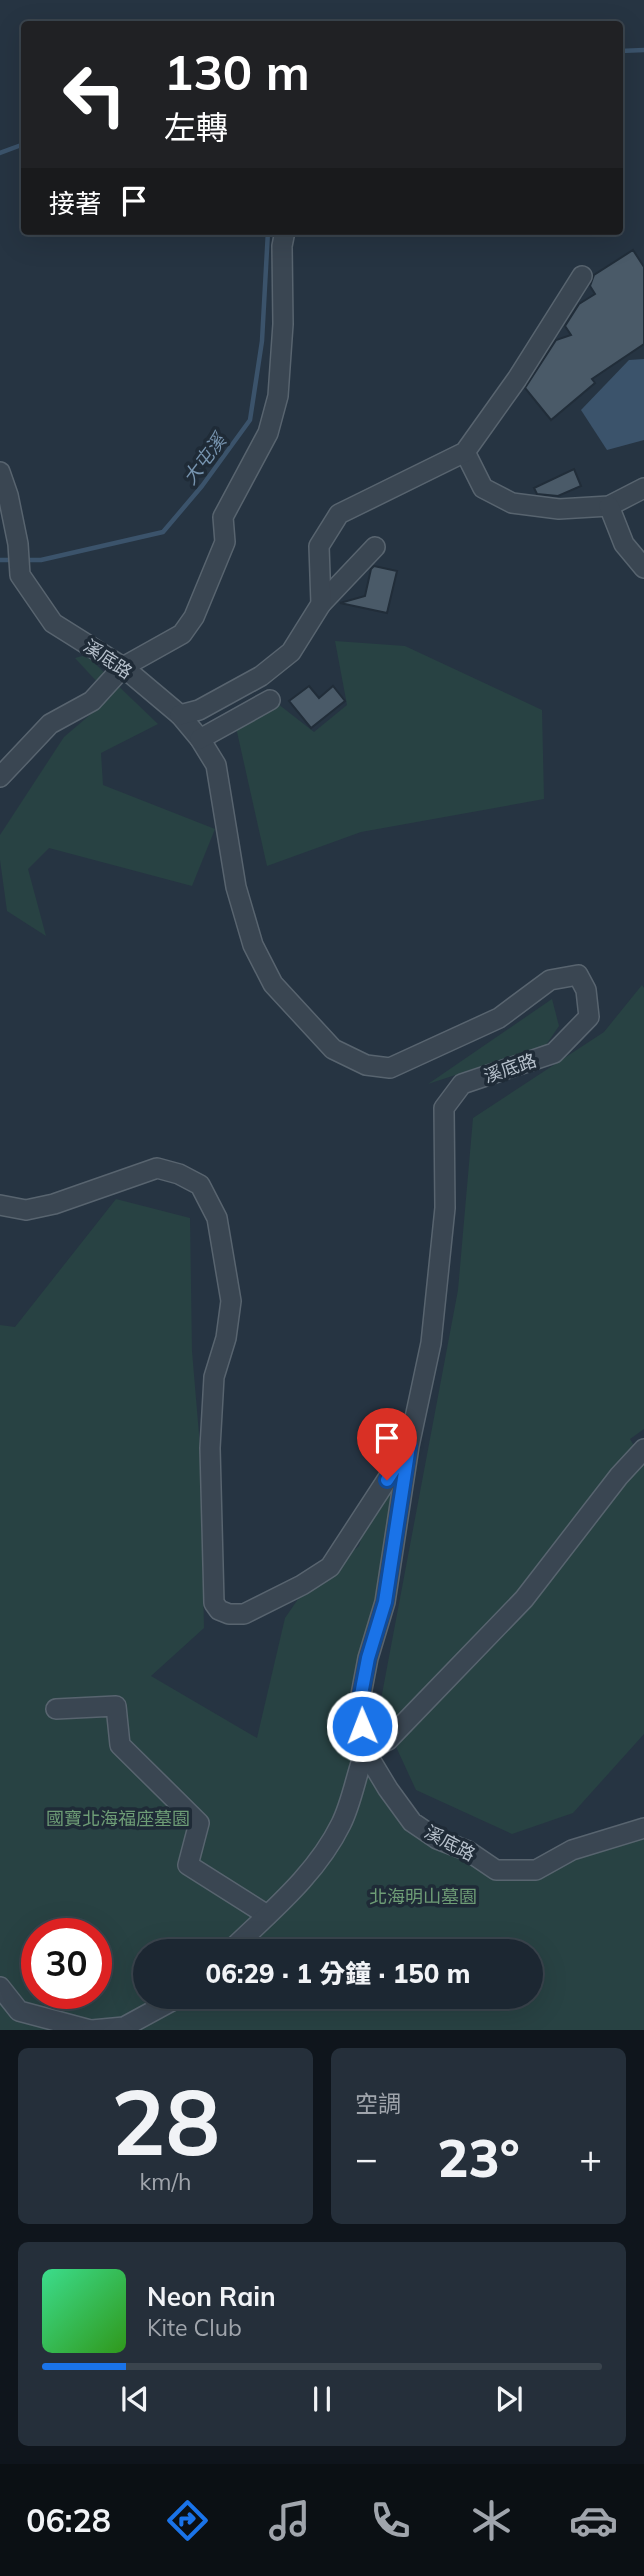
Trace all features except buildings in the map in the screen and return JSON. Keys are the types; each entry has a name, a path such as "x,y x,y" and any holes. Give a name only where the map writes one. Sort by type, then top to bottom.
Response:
{"street":[{"path":"0,777 50,724 92,701 123,667 182,634 194,617 225,542 223,517 268,433 278,396 283,324 284,235"},
{"path":"321,604 319,546 339,514 464,452 517,379 582,276"},
{"path":"464,452 483,488 512,503 559,509 609,506 644,488"},
{"name":"溪底路","path":"0,472 8,495 18,544 20,575 52,623 123,667 180,715 201,739 216,765 236,887 253,945 274,984 333,1049 366,1065 390,1068 499,1018 550,981 578,975 586,990 589,1017 554,1053 462,1084 444,1108 445,1208 431,1343 409,1446 385,1602 368,1658 360,1700 365,1751 412,1822 437,1839 468,1851 496,1870 536,1870 572,1850 644,1828"},
{"path":"609,506 624,544 644,568"},
{"path":"180,715 199,710 271,668 291,652 321,604 375,548"},
{"path":"201,739 270,700"},
{"path":"0,1205 26,1210 54,1204 157,1168 179,1174 200,1185 217,1219 231,1301 226,1338 215,1377 210,1448 214,1603 219,1610 229,1614 244,1614 302,1585 330,1567 409,1446"},
{"path":"242,1939 297,1886 319,1859 342,1823 365,1751 388,1740 524,1599 619,1476 644,1449"},
{"path":"56,1709 116,1706 120,1745 199,1823 188,1865 267,1915"},
{"path":"0,1987 19,2011 91,2030 124,2027 157,2009"}],"green space":[{"path":"335,641 405,646 542,710 544,799 361,832 267,866 235,723 273,700 314,732 347,705"},
{"path":"86,655 158,724 101,753 103,785 215,829 192,886 49,848 28,869 46,936 7,911 0,860 0,835 64,737 111,697 75,658"},
{"path":"642,985 644,1429 630,1439 644,1463 644,1734 573,1813 512,1834 416,1790 379,1710 458,1290 473,1118 604,1032"},
{"path":"552,999 559,1026 546,1045 428,1084"},
{"path":"116,1199 190,1218 192,1351 200,1446 204,1628 151,1676 257,1738 285,1618 305,1589 359,1546 378,1476 405,1455 385,1578 351,1688 357,1755 391,1811 432,1841 509,1866 568,1857 644,1839 644,2030 0,2030 0,1325 15,1327"}],"water":[{"path":"644,359 644,440 607,450 581,410 629,360"}],"waterway":[{"name":"大屯溪","path":"623,51 644,50"},
{"path":"0,153 21,145"},
{"name":"大屯溪","path":"25,560 41,560 163,532 202,486 250,420 262,341 268,235"},
{"name":"大屯溪","path":"0,560 13,560"}],"route":[{"path":"362,1726 360,1700 368,1658 385,1602 409,1446 387,1480"}],"park label":[{"name":"國寶北海福座墓園","path":"118,1818"},
{"name":"北海明山墓園","path":"423,1896"}]}
